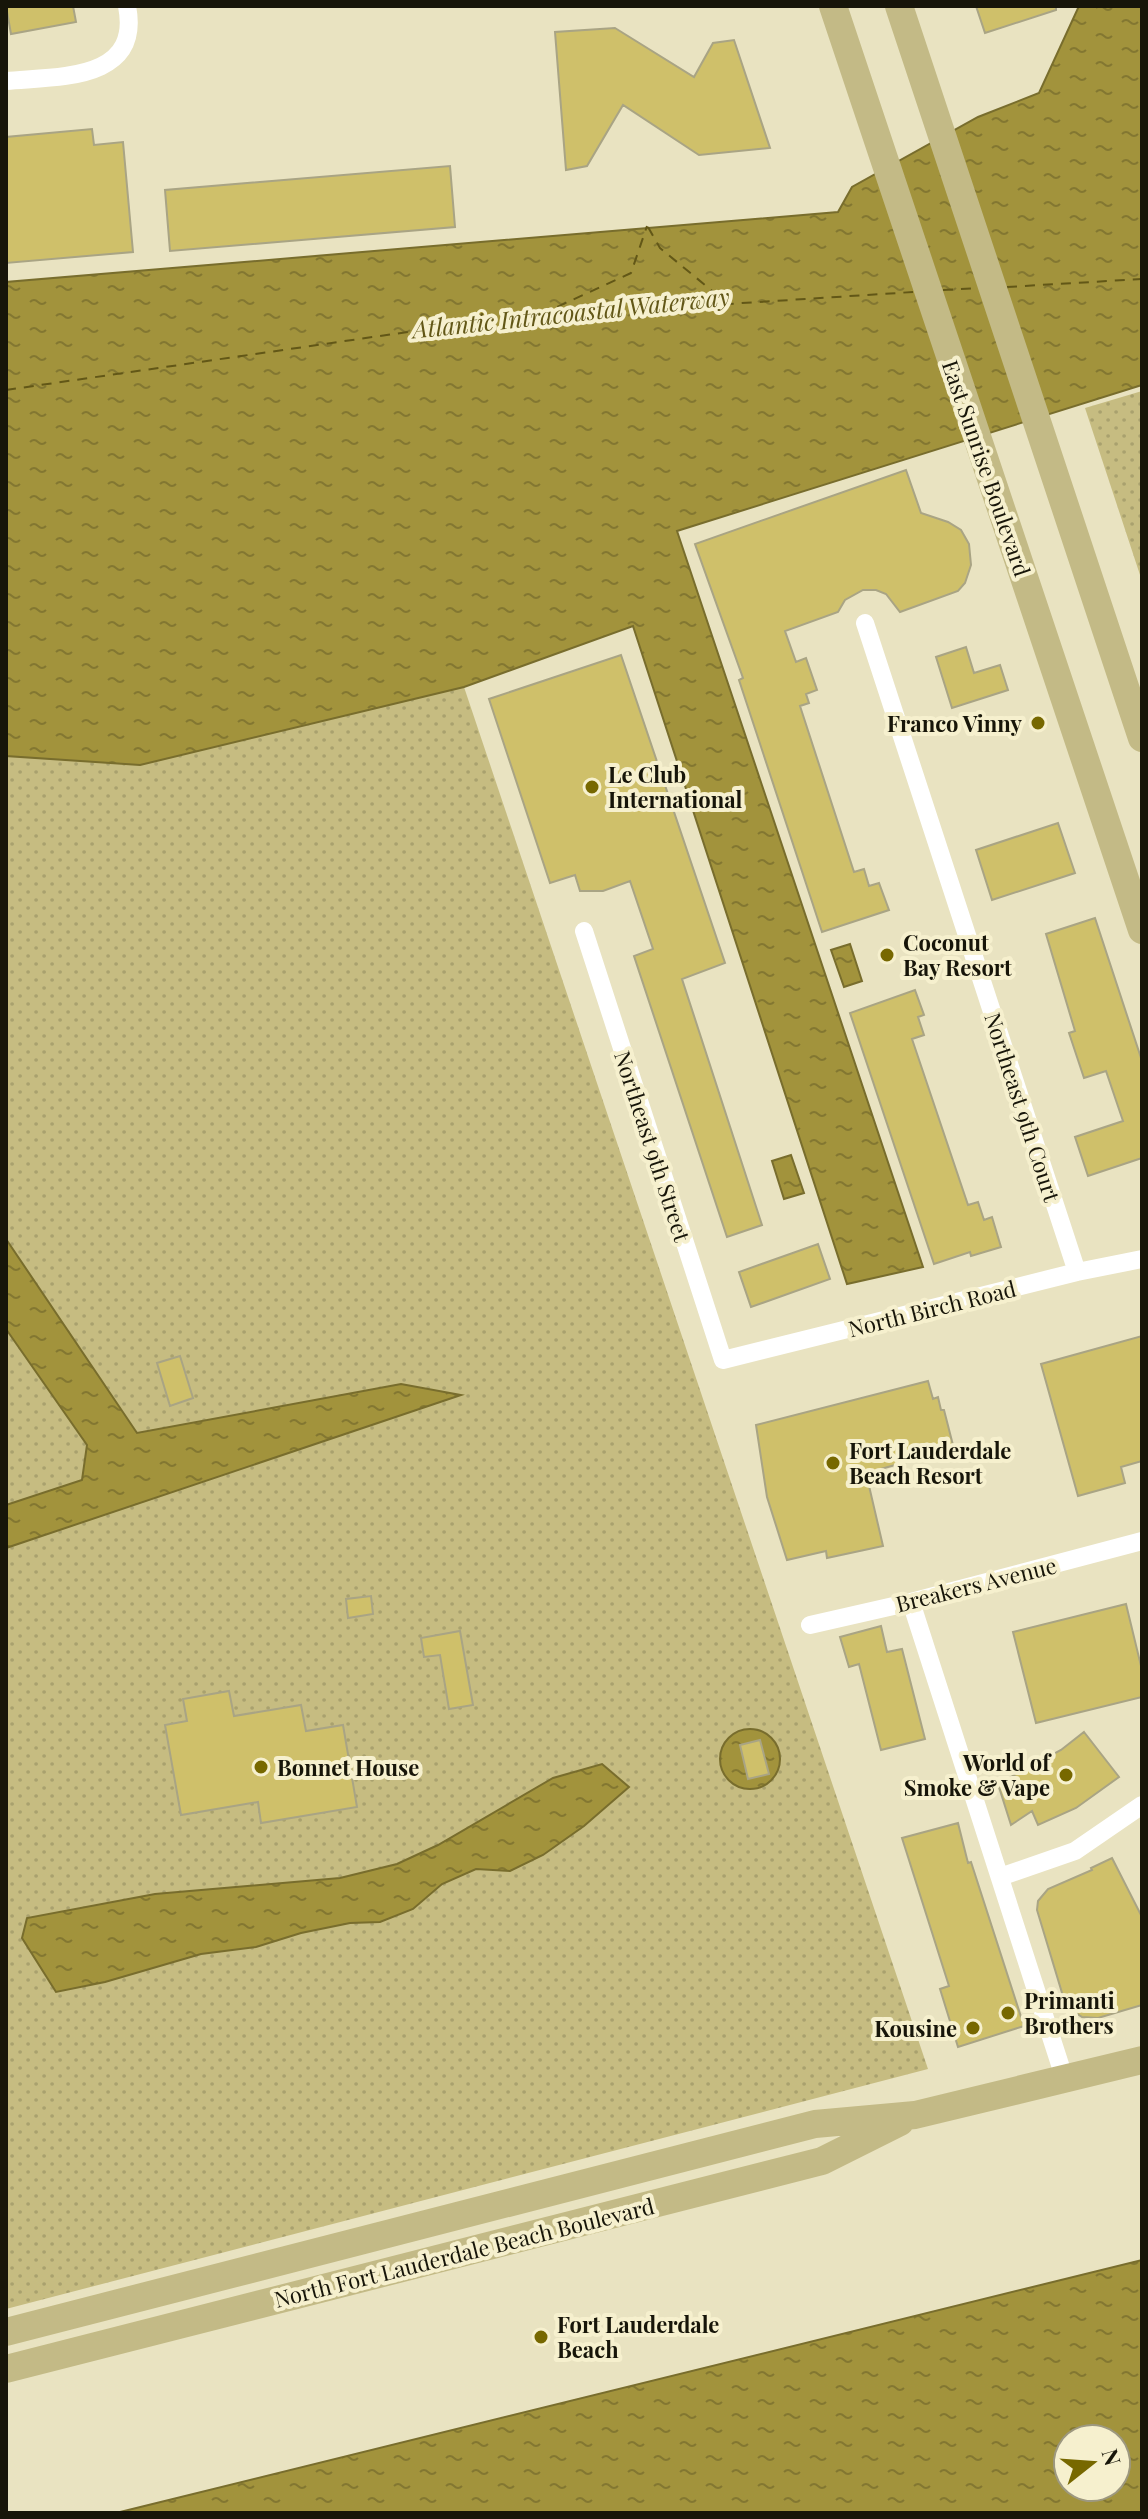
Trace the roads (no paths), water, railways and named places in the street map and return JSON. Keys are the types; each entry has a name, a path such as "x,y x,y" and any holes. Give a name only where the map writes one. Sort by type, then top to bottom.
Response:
{"main road":[{"name":"East Sunrise Boulevard","path":"833,6 1142,930"},
{"path":"899,6 1142,738"},
{"name":"North Fort Lauderdale Beach Boulevard","path":"6,2332 815,2124 915,2115 1142,2060"},
{"name":"North Fort Lauderdale Beach Boulevard","path":"6,2369 822,2161 915,2115"}],"street":[{"path":"6,81 83,74 118,57 127,42 127,6"},
{"name":"Northeast 9th Court","path":"865,623 1077,1272"},
{"name":"Northeast 9th Street","path":"584,931 723,1360"},
{"name":"North Birch Road","path":"723,1360 1077,1272 1142,1259"},
{"name":"Breakers Avenue","path":"810,1625 911,1602 1142,1541"},
{"path":"911,1602 1064,2077"},
{"path":"1000,1877 1075,1851 1142,1805"}],"water":[{"name":"Atlantic Intracoastal Waterway","path":"1079,6 1142,6 1142,385 677,531 923,1267 847,1284 633,626 464,687 140,765 6,756 6,282 838,212 852,187 978,117 1039,93"},
{"path":"850,944 862,981 844,987 831,950"},
{"path":"791,1155 804,1193 784,1199 772,1161"},
{"path":"6,1239 137,1433 401,1384 461,1395 6,1548 6,1505 82,1480 87,1445 6,1329"},
{"path":"750,1729 771,1738 780,1759 771,1780 750,1789 729,1780 720,1759 729,1738"},
{"path":"602,1764 629,1787 584,1826 543,1855 510,1871 476,1869 442,1884 413,1909 380,1922 350,1923 301,1933 256,1947 201,1954 105,1982 56,1992 22,1938 27,1918 155,1894 340,1878 397,1864 438,1845 553,1778"},
{"path":"1142,2260 1142,2513 116,2513"}],"place":[{"name":"Franco Vinny","path":"1038,723"},
{"name":"Le Club International","path":"592,787"},
{"name":"Coconut Bay Resort","path":"887,955"},
{"name":"Fort Lauderdale Beach Resort","path":"833,1463"},
{"name":"Bonnet House","path":"261,1767"},
{"name":"World of Smoke & Vape","path":"1066,1775"},
{"name":"Primanti Brothers","path":"1008,2013"},
{"name":"Kousine","path":"973,2028"},
{"name":"Fort Lauderdale Beach","path":"541,2337"}]}
